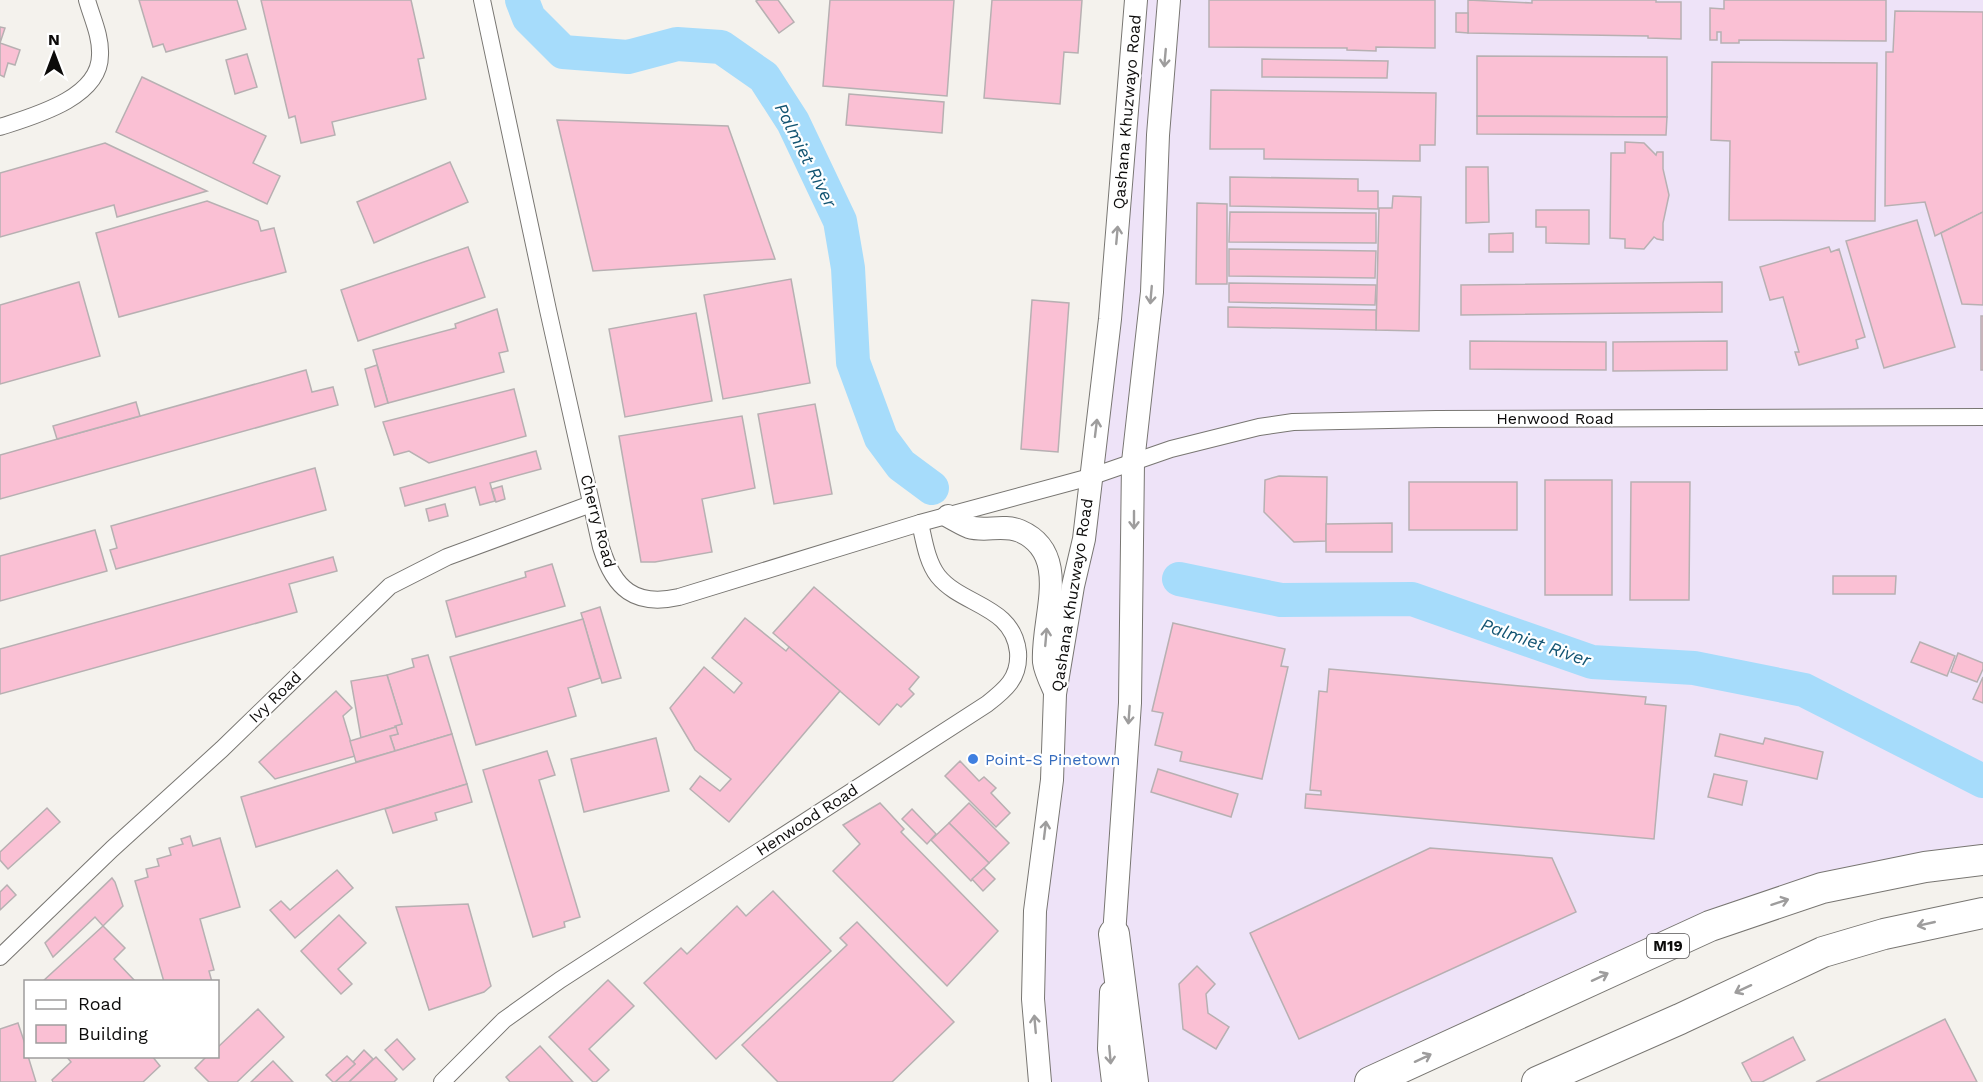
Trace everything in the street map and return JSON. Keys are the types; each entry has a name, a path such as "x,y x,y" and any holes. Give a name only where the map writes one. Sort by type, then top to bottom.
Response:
{"highway":[{"name":"M19","path":"1370,1082 1720,923 1822,888 1924,867 1983,860"},
{"path":"1537,1082 1680,1019 1823,952 1884,934 1983,913"},
{"path":"1114,934 1133,1082"}],"main road":[{"name":"Qashana Khuzwayo Road","path":"1040,1082 1033,999 1035,911 1052,780 1055,694 1073,586 1084,539 1110,319 1136,0"},
{"name":"Qashana Khuzwayo Road","path":"1113,1082 1109,1049 1114,934 1130,703 1133,462 1152,291 1158,135 1169,0"},
{"path":"948,516 970,527 1002,527 1019,531 1032,538 1043,548 1051,575 1044,663 1055,694"}],"street":[{"path":"0,127 64,103 81,91 95,75 100,52 99,39 87,0"},
{"name":"Cherry Road","path":"483,0 591,504 609,571 624,589 648,600 664,601 920,523 1090,477 1133,462"},
{"name":"Henwood Road","path":"1133,462 1171,449 1259,427 1293,422 1414,419 1983,417"},
{"name":"Ivy Road","path":"0,957 112,849 222,749 390,586 447,557 591,504"},
{"name":"Henwood Road","path":"442,1082 504,1020 560,980 987,704 1007,688 1014,679 1018,666 1017,645 1013,631 1003,619 946,584 936,574 927,553 920,523"}],"shaded area":[{"path":"1137,0 1983,0 1983,858 1871,875 1368,1082 1042,1082 1034,999"}],"building":[{"path":"139,0 237,0 246,29 166,52 163,44 153,47"},
{"path":"261,0 411,0 424,58 418,59 426,99 332,122 335,135 301,143 295,116 289,118"},
{"path":"778,0 794,22 779,33 756,1"},
{"path":"830,0 954,0 947,96 823,86"},
{"path":"992,0 1082,0 1078,53 1064,52 1060,104 984,98"},
{"path":"1209,0 1435,0 1435,48 1376,47 1376,51 1347,50 1347,48 1209,47"},
{"path":"1468,0 1532,3 1532,0 1681,2 1681,39 1648,38 1648,36 1468,33"},
{"path":"1724,0 1886,0 1886,41 1739,40 1739,43 1721,43 1721,32 1717,32 1717,40 1710,40 1710,8 1724,9"},
{"path":"1895,11 1983,12 1983,212 1935,236 1925,202 1885,206 1886,52 1893,52"},
{"path":"1456,13 1468,13 1468,33 1456,32"},
{"path":"0,27 5,28 0,43"},
{"path":"0,43 20,50 15,65 8,63 4,77 0,75"},
{"path":"247,54 257,87 235,94 226,60"},
{"path":"1477,56 1667,57 1667,117 1477,116"},
{"path":"1262,59 1388,61 1387,78 1262,77"},
{"path":"1712,62 1877,63 1875,221 1729,220 1730,141 1711,140"},
{"path":"142,77 266,136 253,163 280,176 267,204 116,132"},
{"path":"1211,90 1436,93 1435,145 1420,145 1420,161 1264,159 1264,149 1210,149"},
{"path":"849,94 944,102 942,133 846,125"},
{"path":"1477,116 1667,117 1666,135 1477,134"},
{"path":"557,120 728,126 775,259 593,271"},
{"path":"1625,142 1644,143 1656,155 1657,152 1663,152 1663,169 1669,195 1663,223 1663,240 1654,237 1644,249 1625,248 1625,239 1610,238 1611,153 1625,153"},
{"path":"105,143 207,191 117,217 114,205 0,237 0,173"},
{"path":"450,162 468,202 374,243 357,202"},
{"path":"1466,167 1488,167 1489,222 1466,223"},
{"path":"1230,177 1358,179 1358,191 1378,191 1378,209 1230,206"},
{"path":"1393,196 1421,197 1419,331 1376,330 1379,208 1392,208"},
{"path":"207,201 258,221 261,231 274,228 286,272 119,317 96,233"},
{"path":"1197,203 1227,204 1227,284 1196,284"},
{"path":"1536,210 1589,210 1589,244 1546,243 1546,227 1536,227"},
{"path":"1230,212 1376,213 1376,243 1229,242"},
{"path":"1983,212 1983,305 1962,304 1941,233"},
{"path":"1917,220 1955,347 1884,368 1846,241"},
{"path":"1513,233 1513,252 1489,252 1489,234"},
{"path":"468,247 485,297 358,341 341,290"},
{"path":"1829,247 1831,252 1839,249 1865,337 1856,340 1858,348 1799,365 1795,352 1799,352 1783,297 1770,300 1760,267"},
{"path":"1229,249 1376,251 1375,278 1229,276"},
{"path":"791,279 810,383 723,399 704,295"},
{"path":"79,282 100,356 0,384 0,305"},
{"path":"1722,282 1722,312 1461,315 1461,285"},
{"path":"1229,283 1376,285 1375,305 1229,302"},
{"path":"1032,300 1069,303 1058,452 1021,449"},
{"path":"1228,307 1376,310 1376,330 1228,327"},
{"path":"497,309 508,351 499,353 504,372 388,403 373,350 456,328 455,324"},
{"path":"696,313 712,401 625,417 609,329"},
{"path":"1981,316 1983,316 1983,370 1981,370"},
{"path":"1470,341 1606,342 1606,370 1470,369"},
{"path":"1727,341 1727,370 1613,371 1613,342"},
{"path":"377,365 388,403 375,407 365,369"},
{"path":"306,370 312,392 333,387 338,405 0,499 0,455"},
{"path":"514,389 526,436 429,463 409,451 394,455 383,422"},
{"path":"136,402 140,416 57,439 53,426"},
{"path":"815,404 832,494 774,504 758,414"},
{"path":"742,416 755,488 702,499 712,552 655,562 641,562 619,436"},
{"path":"536,451 541,469 490,483 495,501 480,505 475,487 405,506 400,488"},
{"path":"315,468 326,510 116,569 110,550 117,548 111,526"},
{"path":"1279,476 1327,477 1326,541 1294,542 1264,512 1265,480"},
{"path":"1545,480 1612,480 1612,595 1545,595"},
{"path":"1409,482 1517,482 1517,530 1409,530"},
{"path":"1631,482 1690,482 1689,600 1630,600"},
{"path":"502,486 505,499 496,502 492,489"},
{"path":"445,504 448,516 429,521 426,509"},
{"path":"1392,523 1392,552 1326,552 1326,524"},
{"path":"95,530 107,571 0,601 0,556"},
{"path":"333,557 337,571 289,584 297,612 0,694 0,649"},
{"path":"552,564 565,606 456,637 446,601 526,577 525,572"},
{"path":"1833,576 1896,576 1895,594 1833,594"},
{"path":"814,587 919,677 909,689 914,694 901,707 897,704 879,725 773,633"},
{"path":"600,607 621,678 602,683 581,613"},
{"path":"745,618 786,651 789,647 840,691 729,822 690,789 700,776 720,791 731,779 695,750 670,708 704,667 734,693 742,683 712,658"},
{"path":"583,619 600,678 568,688 576,716 476,745 450,657"},
{"path":"1173,623 1285,649 1281,666 1288,667 1262,779 1180,761 1182,752 1155,745 1163,713 1152,711"},
{"path":"1920,642 1955,656 1947,676 1911,662"},
{"path":"1958,653 1983,663 1983,669 1977,682 1951,672"},
{"path":"428,655 452,734 395,751 390,736 398,734 395,726 402,724 387,675 414,667 412,659"},
{"path":"1329,669 1646,697 1645,704 1666,706 1654,839 1305,808 1306,794 1321,795 1321,791 1310,790 1319,691 1327,692"},
{"path":"387,675 402,724 361,738 351,681"},
{"path":"1983,677 1983,703 1973,699"},
{"path":"336,691 352,708 343,716 355,756 275,779 259,762"},
{"path":"396,727 398,734 390,736 395,751 356,762 350,741"},
{"path":"452,734 467,784 256,847 241,797"},
{"path":"1720,734 1763,744 1765,738 1823,752 1817,779 1715,756"},
{"path":"656,738 669,791 584,812 571,759"},
{"path":"547,751 555,775 539,780 580,917 564,922 565,927 533,937 483,770"},
{"path":"960,761 979,781 984,777 996,788 991,793 1010,813 996,827 945,776"},
{"path":"1158,769 1238,794 1231,817 1151,792"},
{"path":"1714,774 1747,781 1742,805 1708,797"},
{"path":"467,784 472,802 435,813 437,820 393,833 385,809"},
{"path":"880,803 904,829 901,832 998,931 947,986 833,871 860,844 843,825"},
{"path":"969,803 1009,843 989,863 949,823"},
{"path":"47,808 60,822 8,869 0,860 0,852"},
{"path":"912,809 936,834 927,844 902,819"},
{"path":"949,823 989,863 971,881 931,840"},
{"path":"190,836 193,846 220,838 240,907 200,919 214,970 209,971 211,980 163,980 135,881 148,877 146,869 159,866 157,859 171,855 169,848 183,844 181,839"},
{"path":"1430,848 1552,858 1576,912 1299,1039 1250,933"},
{"path":"984,868 995,879 983,891 972,879"},
{"path":"337,870 353,888 295,938 270,910 281,901 290,910"},
{"path":"112,878 123,906 103,926 95,917 53,957 45,943"},
{"path":"7,885 16,895 0,910 0,892"},
{"path":"773,891 831,951 716,1059 644,983 681,948 687,954 737,906 746,916"},
{"path":"468,904 491,986 484,992 429,1010 396,907"},
{"path":"339,915 366,943 338,969 352,984 341,994 301,951"},
{"path":"857,922 954,1022 892,1082 778,1082 742,1045 847,945 840,938"},
{"path":"103,926 125,948 114,959 134,980 44,980"},
{"path":"1197,966 1215,984 1206,994 1208,1013 1229,1027 1216,1049 1183,1029 1179,984"},
{"path":"608,980 634,1006 589,1049 609,1070 593,1082 549,1037"},
{"path":"258,1009 284,1037 237,1082 209,1082 195,1068 205,1058 219,1058 219,1046"},
{"path":"1945,1019 1977,1082 1816,1082"},
{"path":"18,1023 24,1041 24,1058 29,1058 36,1082 0,1082 0,1029"},
{"path":"1793,1037 1805,1060 1762,1082 1752,1082 1742,1063"},
{"path":"397,1039 415,1059 403,1070 385,1050"},
{"path":"540,1046 573,1082 510,1082 506,1077"},
{"path":"364,1050 373,1059 349,1082 335,1082 355,1064 353,1062"},
{"path":"347,1056 355,1064 333,1082 326,1075"},
{"path":"376,1057 397,1079 394,1082 349,1082"},
{"path":"68,1058 154,1058 160,1066 143,1082 53,1082 52,1080 71,1062"},
{"path":"273,1061 293,1082 251,1082"}],"waterway":[{"name":"Palmiet River","path":"522,0 529,18 563,52 628,57 677,44 721,47 764,77 793,122 840,221 848,268 853,362 881,438 901,465 932,488"},
{"name":"Palmiet River","path":"1179,579 1281,600 1412,599 1592,662 1694,668 1804,690 1983,781"}],"place":[{"name":"Point-S Pinetown","path":"973,759"}]}
